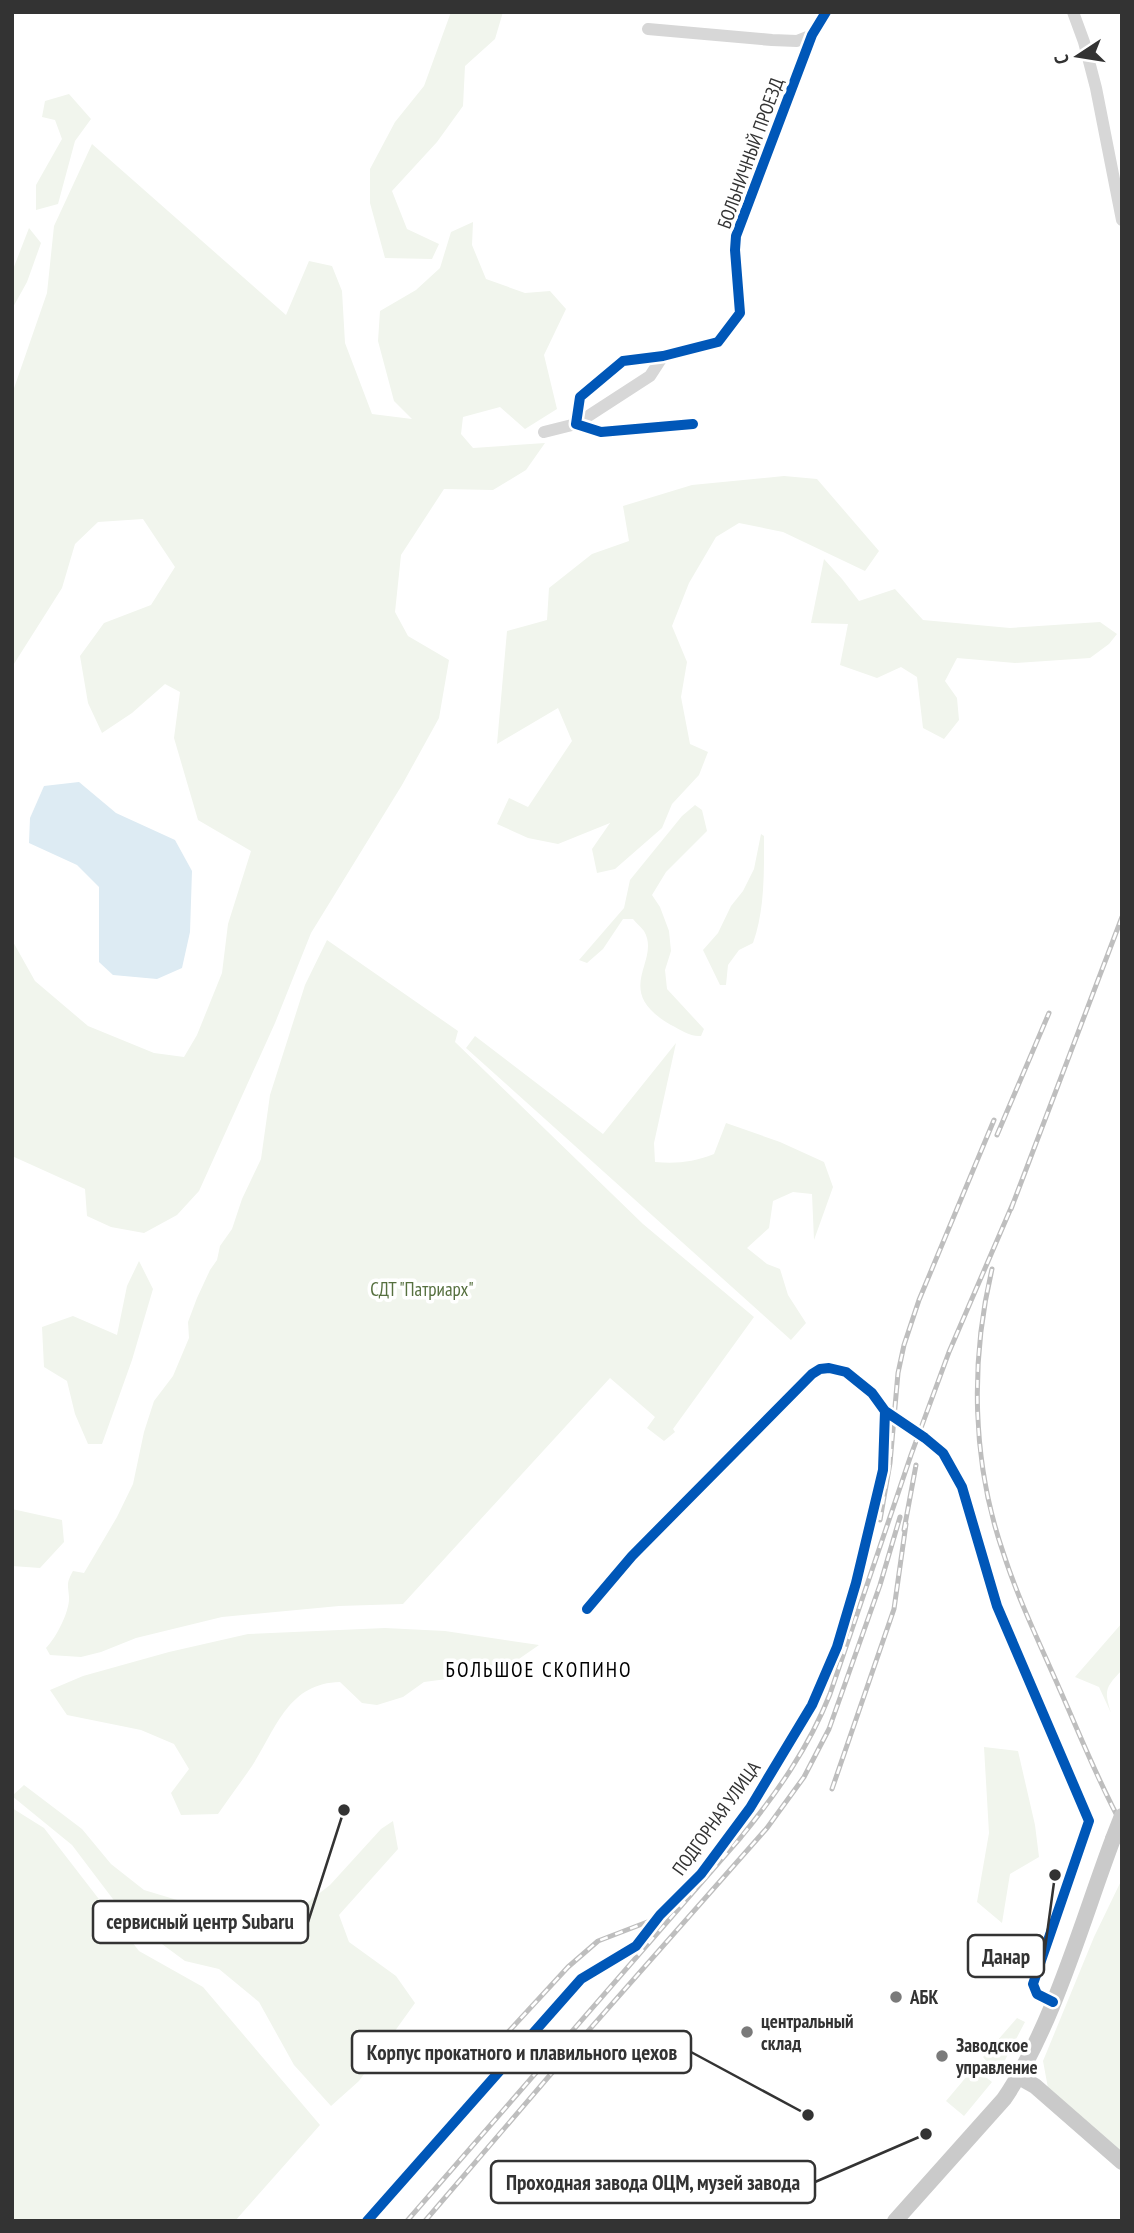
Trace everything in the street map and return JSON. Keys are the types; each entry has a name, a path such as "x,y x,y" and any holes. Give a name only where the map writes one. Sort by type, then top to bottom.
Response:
{"main road":[{"path":"895,2221 1004,2099 1019,2077 1053,2002 1122,1816"},
{"path":"1019,2077 1035,2086 1122,2162"}],"street":[{"name":"БОЛЬНИЧНЫЙ ПРОЕЗД","path":"576,424 580,397 623,361 663,356 718,342 740,313 736,236 812,35 826,12"},
{"path":"1073,12 1096,88 1122,220"},
{"path":"648,29 797,41 812,35"},
{"path":"544,432 576,424 650,376 663,356"},
{"path":"576,424 601,432 693,424"},
{"path":"587,1609 632,1556 813,1374 820,1369 829,1368 846,1372 873,1393 885,1411 943,1453 962,1487 997,1606 1088,1821 1032,1984 1037,1994 1053,2002"},
{"name":"ПОДГОРНАЯ УЛИЦА","path":"367,2221 581,1979 636,1946 660,1916 701,1874 750,1808 812,1705 837,1647 882,1477 886,1443 885,1411"}],"green space":[{"path":"451,12 503,12 495,39 465,66 463,106 437,142 392,191 407,229 439,244 432,259 385,258 370,203 370,169 395,122 424,86"},
{"path":"69,94 91,119 75,141 58,204 36,210 36,185 62,139 55,120 42,117 45,101"},
{"path":"92,144 286,315 309,261 332,266 342,291 345,343 372,414 412,419 394,401 378,341 380,311 416,290 440,268 451,232 473,222 472,245 486,279 525,293 550,291 566,309 544,355 557,409 525,429 500,407 463,417 461,434 473,448 545,443 526,470 493,490 444,489 401,555 395,612 408,636 449,660 439,718 402,785 311,933 275,1023 199,1191 177,1215 144,1233 111,1227 87,1216 85,1189 12,1156 12,940 35,981 88,1026 154,1053 184,1057 197,1035 222,973 228,924 251,851 198,820 174,738 180,692 165,684 132,713 102,733 88,703 80,656 104,623 151,605 175,567 143,519 98,522 75,544 62,588 12,667 12,394 47,293 54,226"},
{"path":"29,228 41,243 27,282 12,309 12,272"},
{"path":"784,476 817,479 879,551 865,571 783,532 739,523 716,537 689,583 672,626 687,662 681,697 690,744 708,752 699,775 672,804 662,828 615,869 597,873 592,849 610,823 558,844 528,838 497,824 509,798 528,807 572,741 558,708 497,744 507,631 547,620 549,588 592,554 629,541 623,506 692,485"},
{"path":"824,559 859,601 895,589 923,620 1010,628 1100,622 1117,634 1109,644 1090,658 1015,663 957,658 945,681 957,698 959,720 944,739 923,728 917,677 901,667 877,678 840,665 848,624 811,623"},
{"path":"695,805 702,810 707,831 666,872 652,895 660,907 669,931 671,951 665,970 667,989 704,1029 701,1036 689,1034 671,1025 653,1012 644,1000 640,988 648,943 644,931 633,919 623,919 603,949 587,963 579,960 624,908 630,880 682,816"},
{"path":"761,834 764,836 764,877 757,930 753,943 739,950 728,965 726,985 720,985 703,950 718,933 754,869"},
{"name":"СДТ \"Патриарх\"","path":"327,940 458,1031 455,1042 643,1224 754,1317 673,1429 675,1432 664,1441 647,1428 655,1417 610,1378 403,1604 339,1606 222,1617 136,1638 81,1657 50,1655 46,1648 58,1631 69,1603 69,1579 73,1571 84,1573 133,1484 154,1401 173,1376 189,1338 188,1322 197,1298 217,1260 220,1246 232,1229 242,1199 261,1159 270,1095 305,985"},
{"path":"475,1036 603,1134 676,1043 654,1143 655,1162 685,1162 714,1154 726,1123 780,1142 824,1162 833,1187 814,1240 812,1194 793,1192 773,1201 769,1228 747,1248 767,1264 780,1269 788,1295 806,1323 791,1340 466,1048"},
{"path":"139,1261 153,1289 132,1360 102,1444 88,1444 75,1414 67,1381 44,1367 42,1327 73,1316 117,1335 127,1286"},
{"path":"12,1509 62,1520 64,1542 40,1568 12,1566"},
{"path":"1122,1623 1122,1670 1109,1685 1107,1694 1111,1713 1099,1687 1075,1677"},
{"path":"385,1628 445,1631 539,1645 500,1672 424,1682 403,1697 377,1705 362,1703 340,1682 322,1684 308,1690 286,1710 252,1766 218,1814 181,1815 171,1793 189,1769 174,1744 141,1730 67,1715 50,1690 83,1676 248,1634"},
{"path":"984,1747 1018,1751 1035,1825 1039,1857 1010,1874 1002,1923 977,1902 989,1833"},
{"path":"24,1785 82,1829 111,1864 144,1890 197,1906 215,1937 255,1943 330,1885 381,1829 393,1821 398,1849 339,1915 349,1942 396,1976 415,2003 359,2081 331,2106 294,2065 259,2002 219,1969 185,1961 128,1919 72,1845 12,1796"},
{"path":"12,1808 44,1828 139,1951 203,1987 320,2125 235,2221 12,2221"},
{"path":"1122,1879 1122,2153 1048,2088 1043,2061 1094,1937"},
{"path":"1017,2018 1025,2022 1003,2064 997,2061 988,2063 983,2057"},
{"path":"978,2063 987,2070 983,2075 992,2082 964,2116 946,2101"}],"shaded area":[{"path":"79,782 116,813 175,840 192,871 190,932 182,968 157,979 113,975 99,962 99,887 77,865 29,843 30,818 44,786"}],"railway":[{"path":"1011,1209 1122,917"},
{"path":"997,1135 1049,1013"},
{"path":"880,1520 890,1463 898,1373 904,1345 919,1300 994,1120"},
{"path":"407,2221 741,1837 767,1804 802,1751 830,1694 949,1352 1014,1201"},
{"path":"992,1269 980,1340 978,1412 985,1483 993,1518 1022,1604 1097,1775 1122,1825"},
{"path":"904,1530 916,1465"},
{"path":"425,2221 767,1828 804,1777 829,1729 880,1585 900,1517"},
{"path":"832,1789 894,1609 906,1524"},
{"path":"499,2042 568,1967 598,1941 650,1921 674,1906"}],"cycle path":[{"path":"693,424 601,432 576,424 580,397 623,361 663,356 718,342 740,313 736,236 812,35 826,12"},
{"path":"587,1609 632,1556 812,1374 829,1368 846,1372 872,1393 885,1411 943,1453 962,1487 997,1606 1089,1821 1033,1984 1037,1994 1053,2002"},
{"path":"367,2221 581,1979 636,1946 660,1915 701,1874 750,1808 812,1705 837,1647 856,1583 883,1470 885,1411"}],"place":[{"name":"сервисный центр Subaru","path":"344,1810"},
{"name":"Данар","path":"1055,1875"},
{"name":"АБК","path":"896,1997"},
{"name":"центральный склад","path":"747,2032"},
{"name":"Заводское управление","path":"942,2056"},
{"name":"Корпус прокатного и плавильного цехов","path":"808,2115"},
{"name":"Проходная завода ОЦМ, музей завода","path":"926,2134"}],"district":[{"name":"БОЛЬШОЕ СКОПИНО","path":"539,1670"}]}
